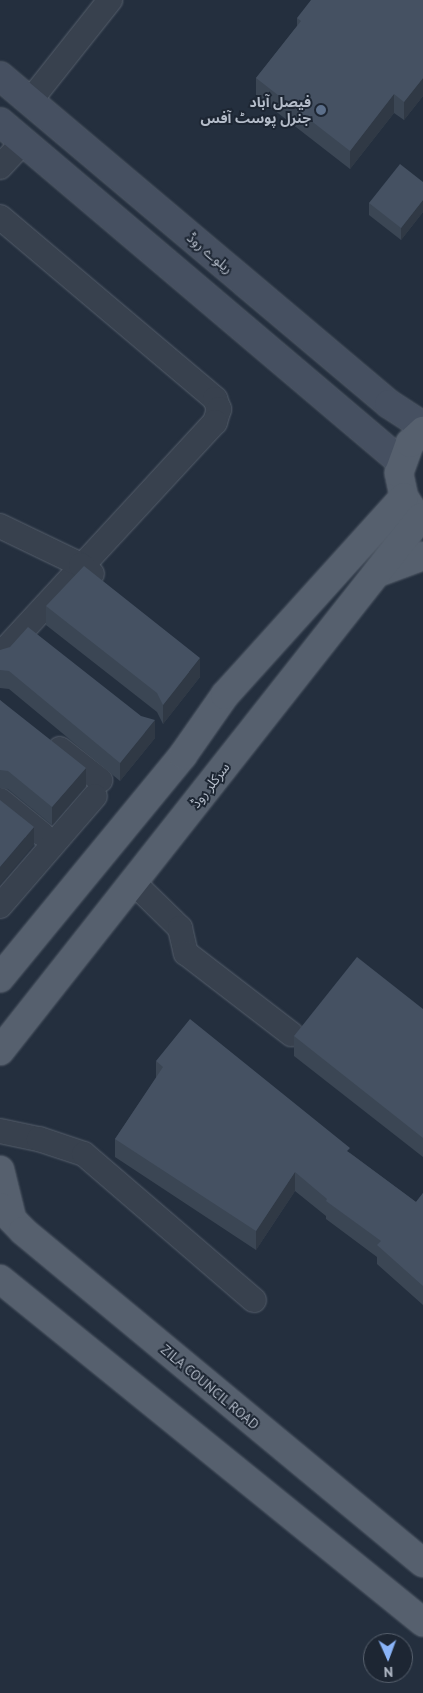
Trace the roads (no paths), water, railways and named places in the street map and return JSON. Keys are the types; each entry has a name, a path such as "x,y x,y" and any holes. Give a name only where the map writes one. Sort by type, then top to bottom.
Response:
{"main road":[{"name":"ریلوے روڈ","path":"0,76 389,404 423,426"},
{"path":"0,122 401,462"},
{"path":"422,519 404,497 400,485 401,462 410,442 423,432"},
{"path":"0,978 184,755 225,695 404,497"},
{"name":"سرکلر روڈ","path":"0,1051 376,574 422,519"},
{"path":"376,574 423,556"},
{"path":"0,1170 6,1213"},
{"name":"ZILA COUNCIL ROAD","path":"6,1213 423,1563"},
{"path":"4,1285 423,1622"}],"street":[{"path":"30,101 110,0"},
{"path":"0,167 24,141"},
{"path":"0,217 215,399 219,409 215,422 80,565 33,632 0,655"},
{"path":"0,526 80,565 110,589"},
{"path":"2,900 97,788 46,737"},
{"path":"0,800 42,834"},
{"path":"133,882 180,928 186,953 291,1034"},
{"path":"0,1131 39,1139 84,1154 254,1300"}],"place":[{"name":"فیصل آباد جنرل پوسٹ آفس","path":"321,110"}]}
